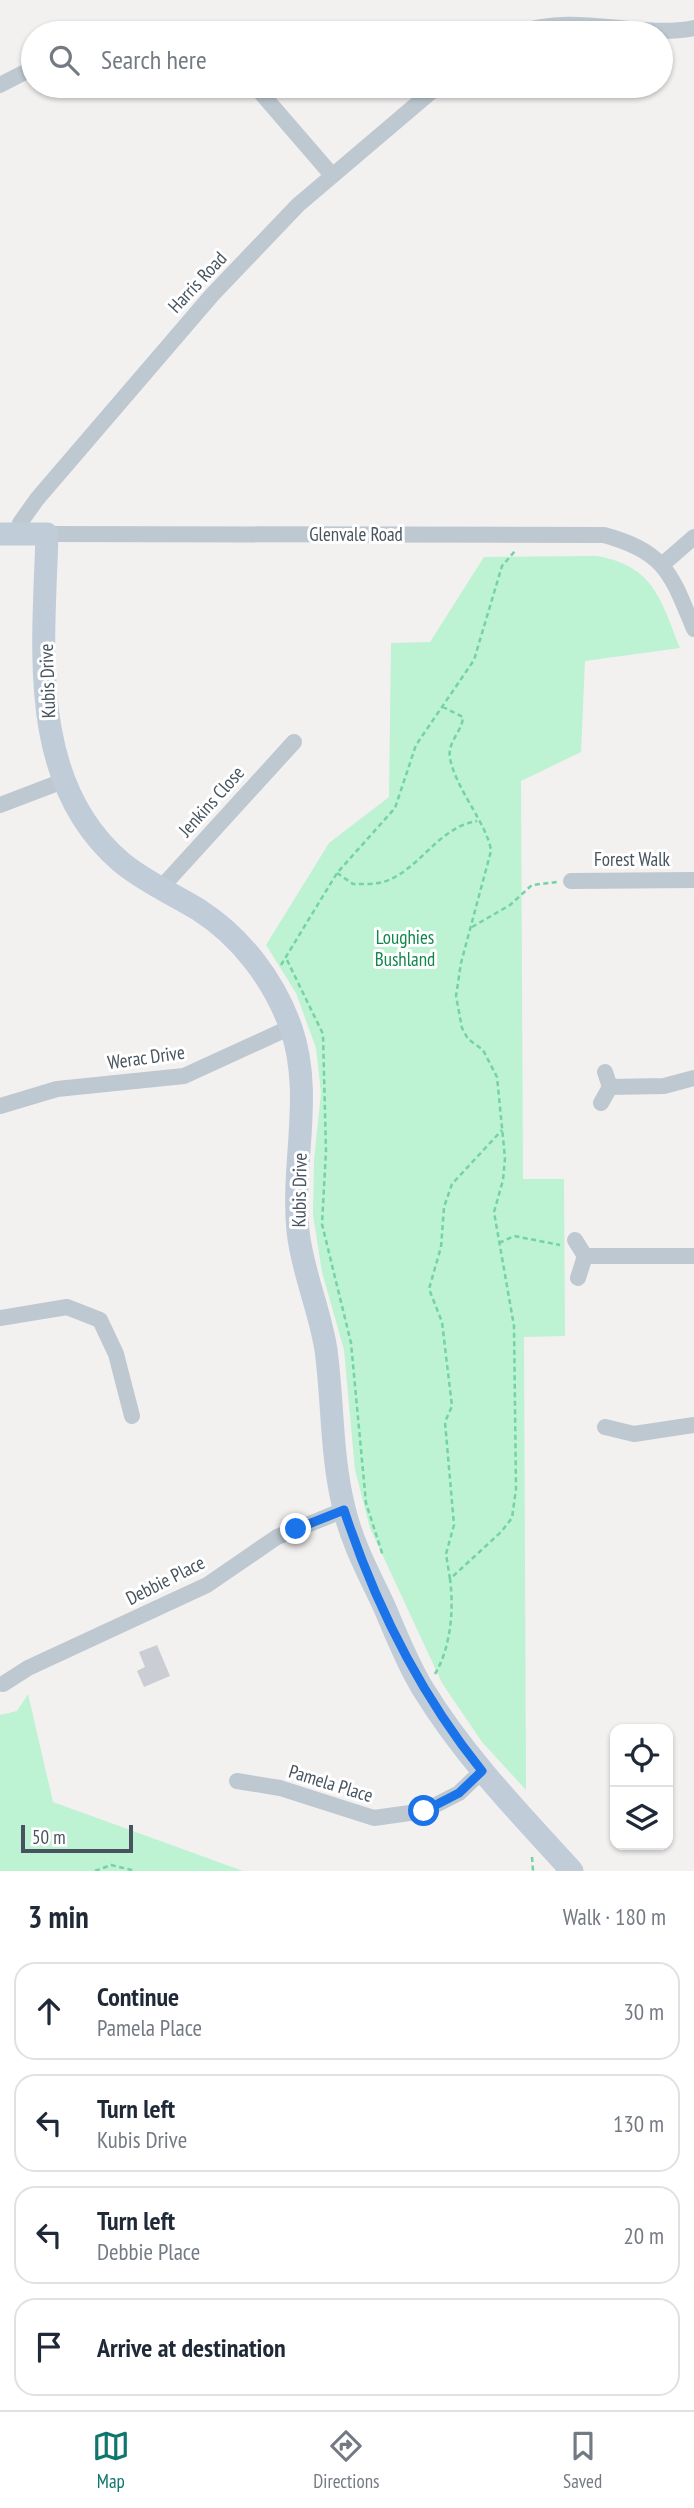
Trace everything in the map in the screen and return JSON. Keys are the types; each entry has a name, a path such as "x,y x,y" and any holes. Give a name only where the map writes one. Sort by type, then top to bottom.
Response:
{"street":[{"path":"673,32 694,28"},
{"path":"0,85 21,74"},
{"path":"265,98 331,174"},
{"name":"Harris Road","path":"10,534 109,412 212,295 331,174 423,98"},
{"name":"Glenvale Road","path":"10,534 604,535 635,544 663,564"},
{"name":"Kubis Drive","path":"47,534 46,693 49,729 63,781 93,832 121,862 229,931 266,977 291,1027 300,1066 302,1107 296,1191 298,1235 326,1345 335,1458 344,1510 358,1551 482,1771 572,1871"},
{"path":"694,537 663,564 694,629"},
{"name":"Jenkins Close","path":"160,889 294,742"},
{"path":"0,805 63,781"},
{"name":"Forest Walk","path":"567,881 694,880"},
{"name":"Werac Drive","path":"0,1106 57,1089 184,1076 291,1027"},
{"path":"601,1103 607,1079 664,1086 694,1078"},
{"path":"575,1240 585,1256 578,1278"},
{"path":"585,1256 694,1256"},
{"path":"0,1318 67,1307 100,1320 123,1377 132,1416"},
{"path":"605,1427 634,1434 694,1425"},
{"name":"Debbie Place","path":"2,1684 28,1668 207,1585 277,1538 344,1510"},
{"name":"Pamela Place","path":"237,1781 280,1788 374,1818 424,1811 459,1793 482,1771"}],"path":[{"path":"385,1563 366,1503 351,1343 322,1224 326,1151 323,1034 287,960 337,873 396,808 416,746 474,660 502,566 528,535"},
{"path":"441,706 463,717 463,727 454,737 449,755 477,821 489,840 491,850 461,963 456,996 462,1028 468,1039 483,1050 497,1077 503,1180 494,1212 514,1326 515,1501 512,1518 501,1532 450,1579"},
{"path":"337,873 353,884 391,879 463,823 477,821"},
{"path":"472,928 510,905 532,886 567,881"},
{"path":"431,1682 443,1661 454,1604 446,1555 454,1525 445,1422 452,1406 442,1322 429,1289 441,1247 444,1207 452,1184 502,1130"},
{"path":"498,1244 514,1236 551,1242 575,1249 585,1256"},
{"path":"428,1663 431,1682"},
{"path":"96,1871 111,1865 136,1871"}],"green space":[{"name":"Loughies Bushland","path":"597,556 631,568 653,588 680,648 585,661 581,752 521,781 523,1179 564,1179 565,1336 524,1337 526,1790 482,1742 442,1683 370,1528 355,1470 344,1350 322,1272 313,1215 314,1160 321,1093 316,1048 296,993 266,945 329,843 389,797 391,643 430,642 484,557"},
{"path":"28,1694 53,1802 243,1871 0,1871 0,1715 17,1711"}],"building":[{"path":"157,1645 170,1676 144,1687 137,1671 145,1667 139,1652"}],"route":[{"path":"296,1529 344,1510 358,1551 420,1685 452,1734 482,1771 459,1793 424,1811"}]}
